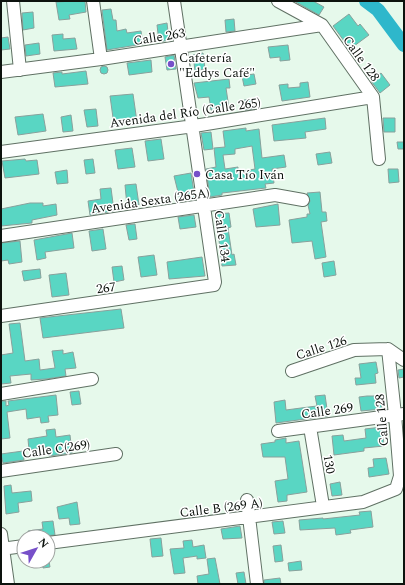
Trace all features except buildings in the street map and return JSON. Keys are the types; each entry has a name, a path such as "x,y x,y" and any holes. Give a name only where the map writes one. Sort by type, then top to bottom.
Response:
{"street":[{"path":"13,1 20,70"},
{"path":"93,1 101,59"},
{"name":"Calle 134","path":"174,1 194,126 215,282 214,285"},
{"name":"Calle 128","path":"278,1 322,25 373,97 379,159"},
{"name":"Calle 263","path":"1,72 101,59 322,25"},
{"name":"Avenida del Río (Calle 265)","path":"1,152 194,126 373,97"},
{"name":"Avenida Sexta (265A)","path":"1,236 275,195 303,200"},
{"name":"267","path":"1,316 214,285"},
{"path":"388,349 404,360"},
{"name":"Calle 128","path":"388,349 400,414 400,476 396,489"},
{"name":"Calle 126","path":"292,371 354,350 388,349"},
{"path":"1,394 92,379"},
{"name":"Calle 269","path":"278,431 400,414"},
{"name":"130","path":"310,427 323,506"},
{"name":"Calle C(269)","path":"1,471 116,454"},
{"name":"Calle B (269 A)","path":"56,542 363,502 396,489"},
{"path":"246,500 257,584"},
{"path":"1,534 8,584"},
{"path":"2,549 16,547"}],"waterway":[{"path":"366,1 378,10 404,45"}],"place":[{"name":"Cafetería \"Eddys Café\"","path":"171,64"},
{"name":"Casa Tío Iván","path":"197,174"}]}
